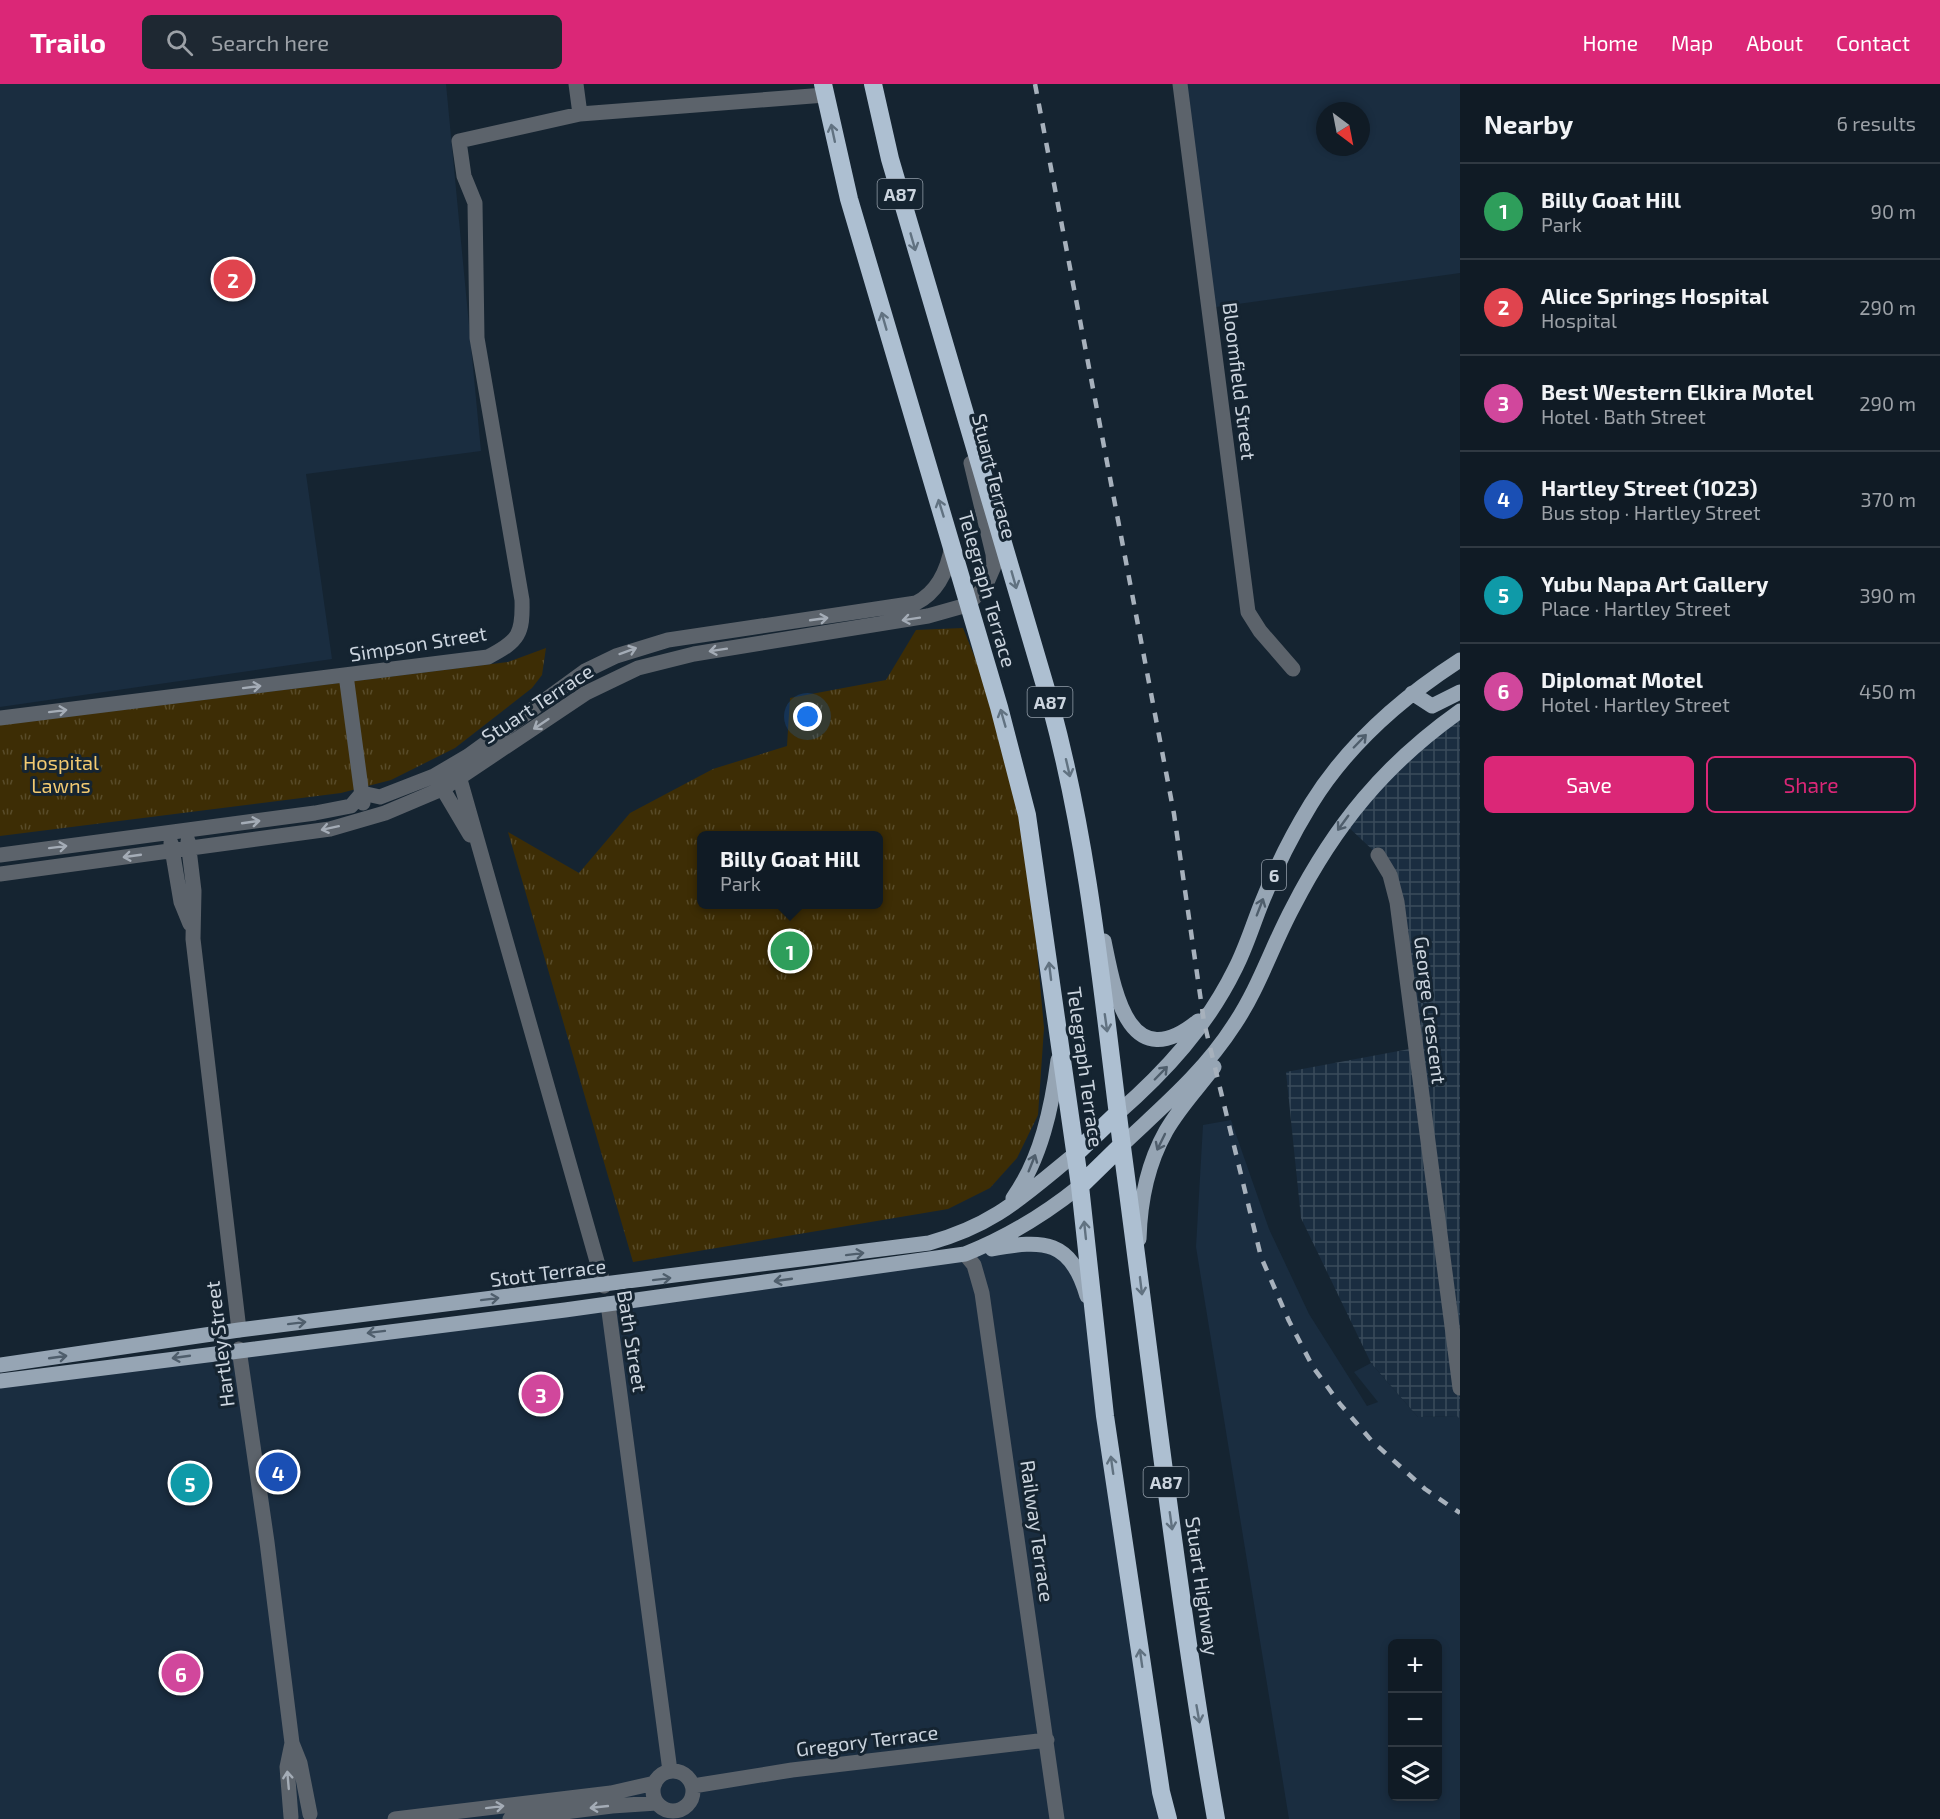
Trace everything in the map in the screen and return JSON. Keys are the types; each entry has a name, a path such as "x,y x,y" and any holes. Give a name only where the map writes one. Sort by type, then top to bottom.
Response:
{"highway":[{"name":"Telegraph Terrace","path":"873,84 890,159 931,303 1068,767 1078,824 1122,1145"},
{"name":"Telegraph Terrace","path":"824,90 849,199 952,545 967,605 999,707 1027,815 1044,919 1059,1050 1080,1186"},
{"name":"6","path":"1075,1154 1118,1113"},
{"name":"6","path":"1080,1186 1122,1145"},
{"name":"Stuart Highway","path":"1122,1145 1195,1696 1216,1819"},
{"name":"A87","path":"1080,1186 1105,1416 1161,1792 1168,1819"}],"main road":[{"name":"6","path":"1118,1113 1163,1072 1182,1051 1222,993 1236,969 1277,870 1311,805 1356,746 1412,693 1460,660"},
{"path":"1412,693 1432,706 1460,692"},
{"name":"6","path":"1122,1145 1197,1073 1247,1005 1292,909 1342,822 1396,761 1426,735 1460,711"},
{"path":"1078,824 1115,996 1126,1020 1142,1034 1150,1037 1176,1035 1186,1031 1204,1017 1222,993"},
{"path":"1138,1257 1139,1225 1157,1149 1167,1129 1228,1049 1242,1025 1247,1005"},
{"path":"1002,1213 1023,1185 1042,1137 1054,1088 1059,1050"},
{"name":"Stott Terrace","path":"0,1365 239,1330 921,1245 967,1231 1002,1213 1075,1154"},
{"name":"Stott Terrace","path":"0,1381 608,1304 965,1254 995,1242 1033,1221 1080,1186"},
{"path":"965,1254 1023,1245 1056,1249 1075,1263 1096,1327"},
{"name":"Bath Street","path":"604,1286 608,1304"},
{"name":"Hartley Street","path":"239,1330 239,1349"}],"street":[{"path":"576,84 580,114 824,90"},
{"name":"Bloomfield Street","path":"1180,84 1248,612 1260,631 1293,669"},
{"name":"Simpson Street","path":"0,718 489,657 510,646 523,625 522,600 477,338 475,203 464,176 459,141 580,114"},
{"name":"Stuart Terrace","path":"0,874 330,828 420,800 444,788 586,693 638,668 694,654 928,616 967,605 985,587 994,566 993,554 931,303"},
{"name":"Stuart Terrace","path":"362,793 380,797 434,776 456,764 585,671 632,650 668,640 916,603 925,598 939,581 950,559 952,545"},
{"path":"346,675 365,818"},
{"name":"Bath Street","path":"456,764 604,1286"},
{"name":"Bath Street","path":"434,776 444,788 482,860"},
{"path":"0,855 335,810 351,806 362,793"},
{"name":"Hartley Street","path":"187,830 194,891 193,939 239,1330"},
{"name":"Hartley Street","path":"170,833 181,902 193,939"},
{"name":"George Crescent","path":"1378,855 1390,875 1397,902 1460,1388"},
{"name":"Railway Terrace","path":"965,1254 974,1265 982,1293 1058,1819"},
{"name":"Bath Street","path":"608,1304 670,1771"},
{"name":"Hartley Street","path":"239,1349 267,1542 292,1743 315,1816"},
{"name":"Gregory Terrace","path":"693,1786 792,1770 1047,1740"},
{"name":"Hartley Street","path":"290,1818 287,1767 292,1743"},
{"path":"395,1819 611,1792 655,1783 664,1773 670,1771 684,1774 693,1786 691,1799 675,1815 657,1803 654,1797 655,1783"},
{"path":"510,1819 612,1806 657,1803"},
{"path":"290,1818 315,1816"}],"shaded area":[{"path":"0,84 446,84 481,451 306,474 332,659 0,707"},
{"path":"1180,84 1460,84 1460,273 1209,308"},
{"path":"1460,711 1460,1419 1457,1416 1418,1417 1371,1363 1301,1218 1286,1072 1415,1048 1400,931 1378,855 1343,822"},
{"path":"1231,1120 1269,1229 1309,1314 1367,1406 1378,1402 1354,1372 1371,1363 1418,1417 1458,1416 1460,1419 1460,1819 1289,1819 1196,1247 1203,1125"},
{"path":"1045,1245 1082,1278 1168,1819 0,1819 0,1381"}],"green space":[{"path":"963,628 1004,730 1026,828 1044,1028 1038,1115 1017,1158 990,1188 948,1209 633,1262 508,832 579,873 630,813 713,769 787,746 790,698 886,680 916,630"},
{"name":"Hospital Lawns","path":"546,648 542,675 532,688 455,748 391,780 341,793 0,836 0,725 508,662"}],"railway":[{"path":"1035,84 1174,814 1204,1022 1261,1257 1289,1321 1313,1367 1340,1404 1371,1440 1425,1489 1460,1513"}],"place":[{"name":"Alice Springs Hospital","path":"233,279"},
{"name":"Billy Goat Hill","path":"790,951"},
{"name":"Best Western Elkira Motel","path":"541,1394"},
{"name":"Hartley Street (1023)","path":"278,1472"},
{"name":"Yubu Napa Art Gallery","path":"190,1483"},
{"name":"Diplomat Motel","path":"181,1673"}]}
